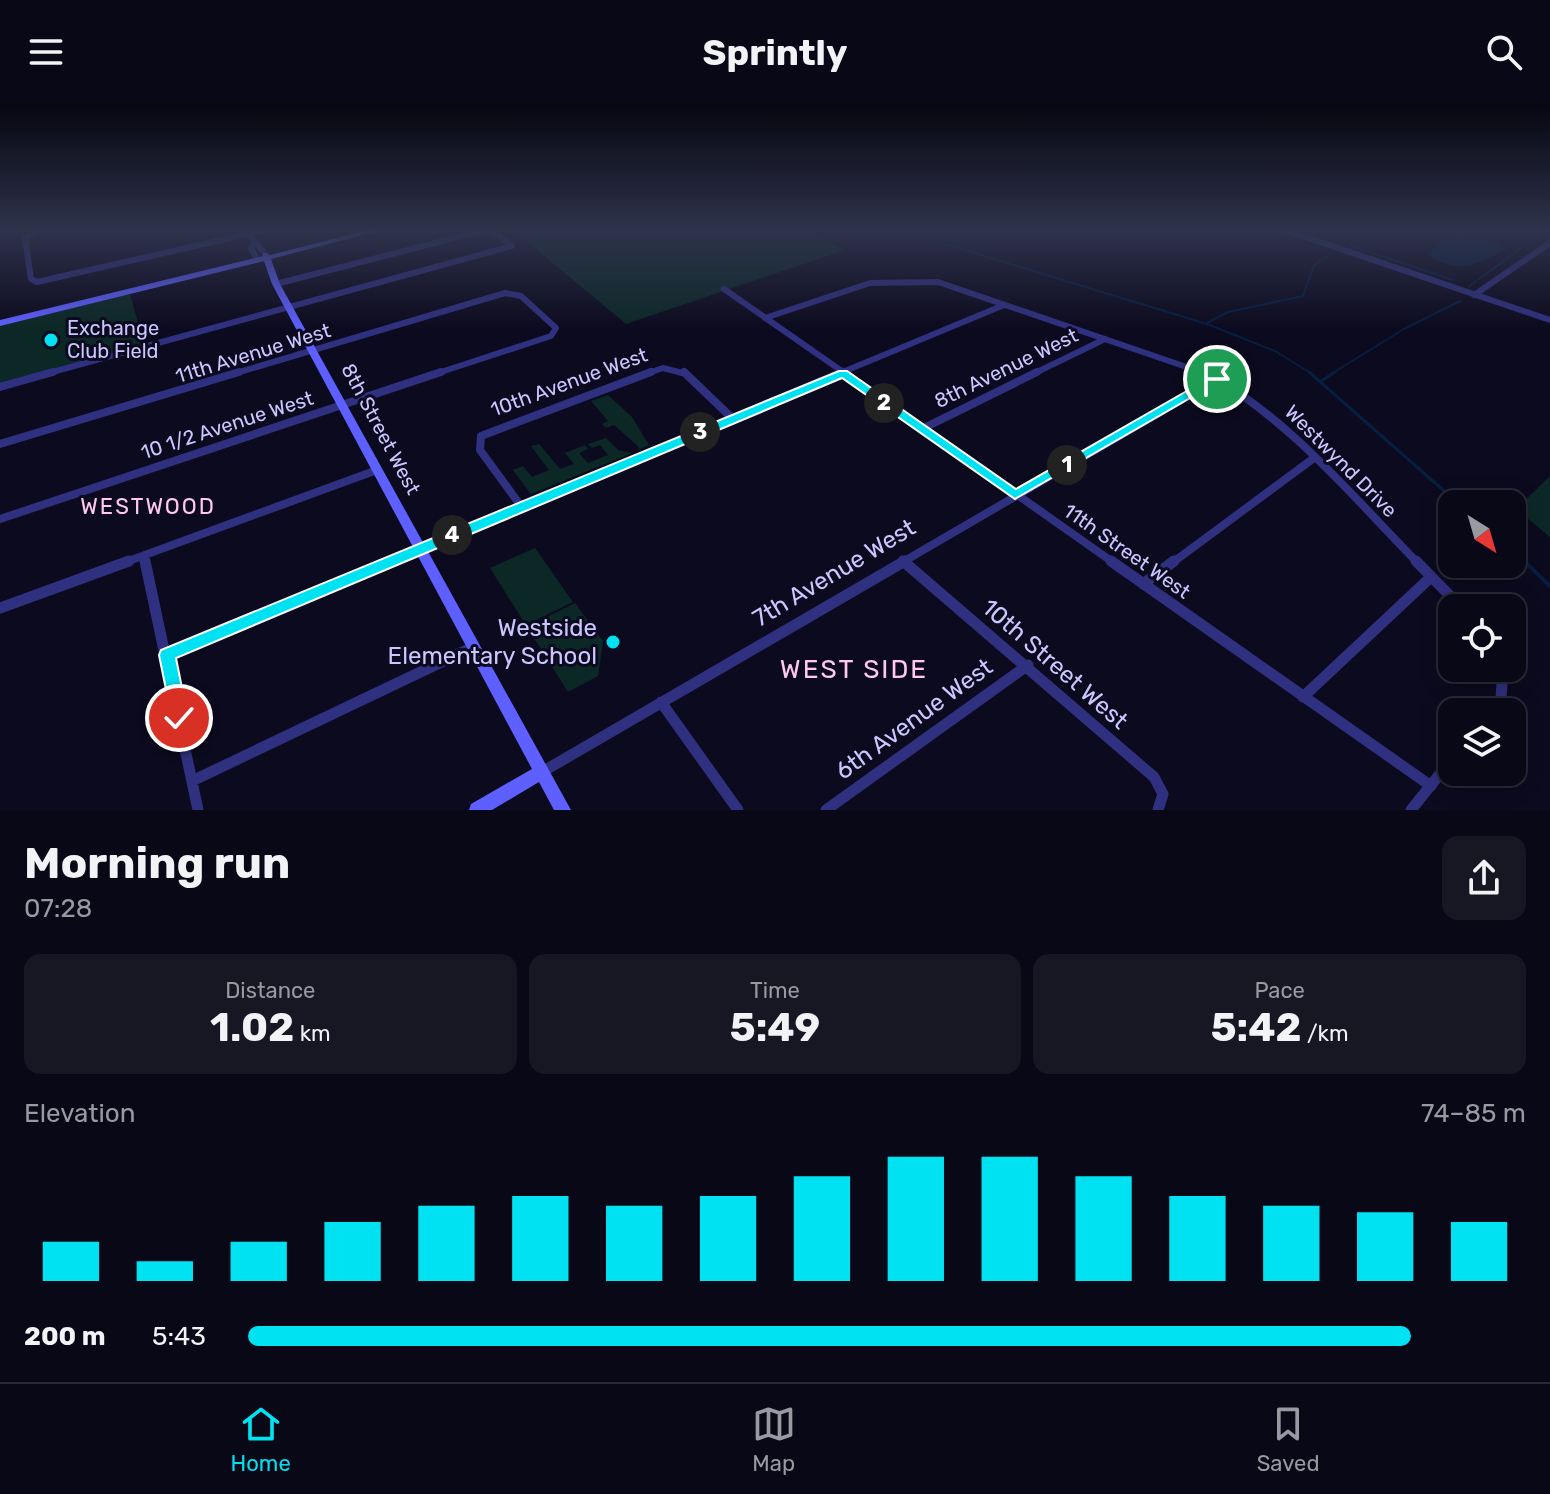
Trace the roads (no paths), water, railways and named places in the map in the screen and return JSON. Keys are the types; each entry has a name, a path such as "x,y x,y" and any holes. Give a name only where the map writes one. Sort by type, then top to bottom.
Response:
{"street":[{"path":"29,263 31,279 37,282 117,263"},
{"path":"0,321 241,263"},
{"name":"8th Street West","path":"265,263 563,810"},
{"path":"275,282 352,263"},
{"path":"0,387 450,263"},
{"path":"1381,263 1550,320"},
{"path":"1474,295 1521,263"},
{"name":"Westwynd Drive","path":"765,318 869,281 892,278 938,282 1217,379 1255,401 1448,594"},
{"name":"11th Street West","path":"724,289 1431,786"},
{"name":"10 1/2 Avenue West","path":"0,519 556,332 556,328 515,293"},
{"name":"11th Avenue West","path":"0,444 515,293"},
{"path":"167,655 1004,305"},
{"name":"8th Avenue West","path":"922,429 1105,339"},
{"name":"10th Avenue West","path":"521,506 480,450 481,436 643,374 672,367 683,372 733,419"},
{"name":"7th Avenue West","path":"477,810 1217,379"},
{"path":"1143,584 1314,458"},
{"path":"0,608 377,470"},
{"path":"144,557 198,810"},
{"name":"10th Street West","path":"902,560 1028,665 1154,777 1163,794 1158,810"},
{"path":"1303,697 1431,577"},
{"path":"192,781 473,647"},
{"name":"6th Avenue West","path":"826,810 1028,665"},
{"path":"661,702 738,810"},
{"path":"1411,810 1438,777"}],"water":[{"path":"1445,263 1477,263 1468,266"}],"waterway":[{"path":"1007,263 1207,324 1275,351 1310,372"},
{"path":"1207,323 1228,312 1303,296 1317,263"},
{"path":"1402,263 1453,280"},
{"path":"1479,279 1501,263"},
{"path":"1469,287 1476,281"},
{"path":"1331,374 1404,329 1460,301"},
{"path":"1310,372 1443,490"},
{"path":"1321,381 1335,372"},
{"path":"1526,563 1550,586"}],"place":[{"name":"Exchange Club Field","path":"51,340"},
{"name":"Westside Elementary School","path":"613,642"}],"district":[{"name":"WESTWOOD","path":"148,506"},
{"name":"WEST SIDE","path":"854,669"}]}
